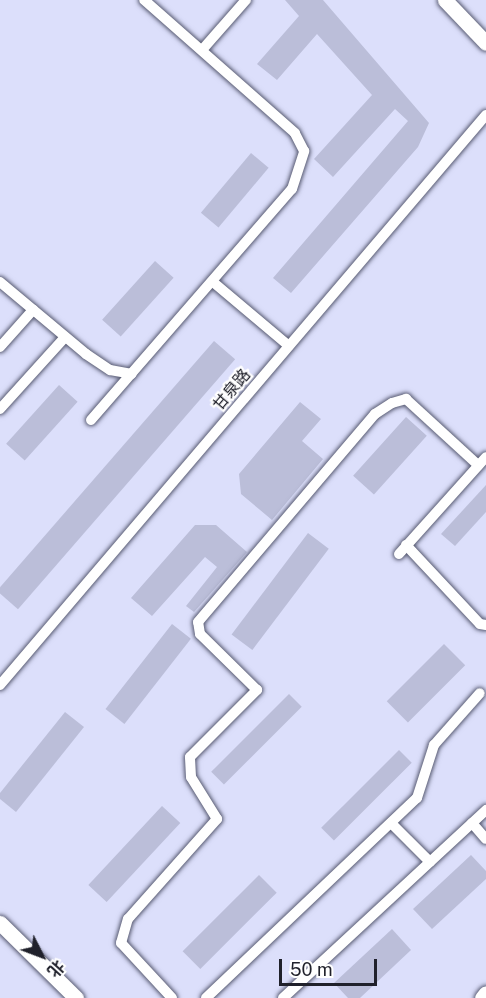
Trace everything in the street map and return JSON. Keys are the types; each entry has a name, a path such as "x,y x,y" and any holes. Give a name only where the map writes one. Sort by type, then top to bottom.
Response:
{"street":[{"path":"91,420 292,189 304,152 295,133 144,0"},
{"path":"202,50 246,0"},
{"path":"445,0 486,43"},
{"name":"甘泉路","path":"0,685 486,115"},
{"path":"0,282 64,337 110,370 132,374"},
{"path":"213,282 289,346"},
{"path":"0,347 33,310"},
{"path":"0,409 64,337"},
{"path":"172,998 121,943 128,919 218,819 191,777 189,757 257,690 200,634 198,622 375,414 392,403 406,399 482,461 399,554"},
{"path":"406,545 480,624 486,625"},
{"path":"206,998 417,798 434,745 480,693"},
{"path":"283,998 486,810"},
{"path":"391,823 430,862"},
{"path":"472,824 486,839"},
{"path":"0,923 76,998"},
{"path":"482,998 486,993"}],"building":[{"path":"285,0 323,0 429,123 418,147 291,293 273,278 408,121 395,109 333,177 314,159 372,95 317,34 277,80 257,64 299,16"},
{"path":"251,153 269,168 218,228 201,213"},
{"path":"155,261 174,278 121,336 102,320"},
{"path":"214,341 235,359 18,609 0,594 0,587"},
{"path":"59,385 78,402 25,460 6,444"},
{"path":"300,402 321,419 302,441 323,459 272,520 241,494 239,474"},
{"path":"406,417 427,436 374,494 353,476"},
{"path":"486,485 486,512 455,546 441,534"},
{"path":"195,525 216,525 247,552 194,612 186,606 217,567 205,557 152,616 131,598"},
{"path":"308,533 329,549 252,650 232,634"},
{"path":"172,624 191,639 124,724 106,709"},
{"path":"444,644 465,665 408,722 387,701"},
{"path":"289,694 302,707 224,785 211,772"},
{"path":"65,712 84,727 16,812 0,799 0,793"},
{"path":"399,750 412,763 334,841 321,828"},
{"path":"162,806 180,823 107,902 88,885"},
{"path":"471,855 486,871 486,879 432,929 413,909"},
{"path":"259,875 277,893 200,969 183,951"},
{"path":"392,929 411,950 360,998 348,998 334,983"}]}
